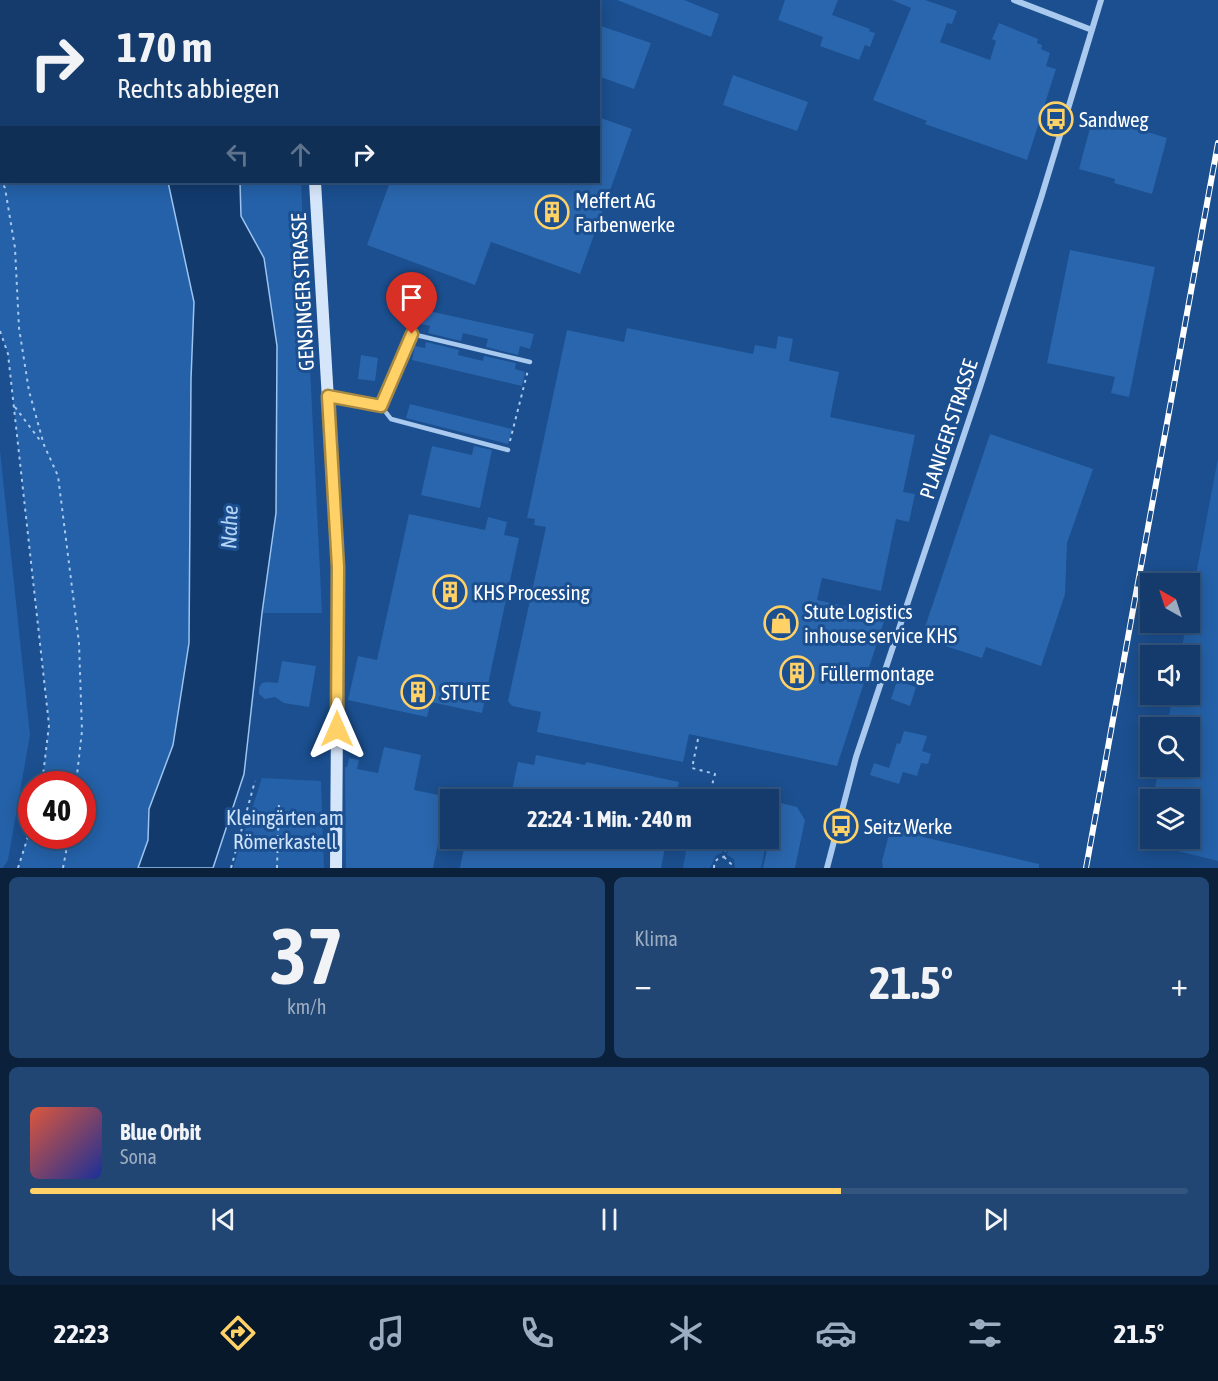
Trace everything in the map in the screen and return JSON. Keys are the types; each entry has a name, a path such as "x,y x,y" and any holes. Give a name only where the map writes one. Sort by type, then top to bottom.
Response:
{"street":[{"path":"1014,0 1092,30"},
{"name":"PLANIGER STRASSE","path":"827,868 856,757 981,384 1101,0"},
{"name":"GENSINGER STRASSE","path":"315,183 338,567 336,868"}],"lane":[{"path":"381,406 412,334 530,362"},
{"path":"328,396 381,406 391,419 508,450"}],"path":[{"path":"2,183 15,248 18,328 29,391 44,445 58,476 79,643 82,731 77,771"},
{"path":"0,331 8,354 49,725 44,771"},
{"path":"508,450 530,362"},
{"path":"14,406 44,445"},
{"path":"698,739 692,768 715,774 711,789"},
{"path":"231,868 255,781"},
{"path":"277,868 279,801"},
{"path":"18,868 24,849"},
{"path":"63,868 67,849"},
{"path":"725,849 724,857 730,864 730,868"},
{"path":"714,868 718,858 724,857"}],"green space":[{"path":"0,183 168,183 194,302 191,379 189,643 173,745 149,809 148,840 138,868 18,868 24,849 96,849 96,771 44,771 49,725 8,354 0,331"},
{"path":"240,183 301,183 322,613 262,613 276,513 264,258 241,216"},
{"path":"0,450 30,735 24,771 18,771 18,803 8,860 3,868 0,868"},
{"path":"1218,458 1218,861 1169,849 1200,849 1200,789 1155,789 1157,777 1200,777 1200,717 1169,717 1171,705 1200,705 1200,645 1182,645 1185,633 1200,633 1200,573 1196,573"},
{"name":"Kleingärten am Römerkastell","path":"262,778 321,781 324,868 233,868"},
{"path":"687,849 723,849 722,853 716,855 710,868 683,868"},
{"path":"728,849 765,849 761,868 735,868 734,859 727,855"}],"water":[{"name":"Nahe","path":"168,183 240,183 241,216 264,258 277,346 276,513 244,774 213,868 138,868 148,840 149,809 173,745 189,643 191,379 194,302"}],"building":[{"path":"617,0 684,0 719,14 711,37"},
{"path":"785,0 838,0 832,15 875,33 870,47 865,45 859,60 820,46 823,37 778,20"},
{"path":"892,0 925,0 957,11 952,24 947,23 940,42 990,60 996,41 992,39 999,23 1038,39 1037,43 1042,45 1041,49 1050,53 1046,66 1056,69 1027,160 925,124 927,121 873,100 911,8"},
{"path":"600,26 651,43 634,89 600,77"},
{"path":"733,75 808,102 797,131 723,105"},
{"path":"1094,113 1132,124 1131,127 1167,138 1152,194 1114,183 1115,179 1079,169"},
{"path":"600,118 632,129 580,274 491,242 475,285 367,245 390,183 600,183"},
{"path":"1070,250 1155,267 1129,397 1111,393 1115,377 1047,363"},
{"path":"424,310 534,334 530,349 520,346 518,355 486,347 488,339 463,333 461,341 428,333 430,326 421,324"},
{"path":"627,328 753,354 755,345 776,349 778,336 793,339 789,361 839,372 830,417 915,435 903,492 915,494 909,522 896,519 881,591 822,578 817,600 886,615 837,766 689,734 683,762 537,732 541,712 512,706 508,701 546,527 534,525 535,519 527,518 567,330 624,342"},
{"path":"426,342 459,350 458,355 483,361 484,356 516,363 515,369 525,372 522,386 412,360 415,346 425,348"},
{"path":"361,355 378,358 375,381 358,379"},
{"path":"410,404 512,429 508,444 406,418"},
{"path":"990,434 1093,469 1067,543 1065,594 1041,666 986,647 982,658 930,641 934,633 924,630"},
{"path":"432,446 472,455 474,446 492,450 480,508 421,495"},
{"name":"KHS Processing","path":"409,514 485,530 488,517 507,522 504,535 519,538 482,713 431,702 427,717 348,700 358,656 377,660"},
{"path":"282,661 316,666 309,707 284,703 275,697 265,699 259,694 262,683 278,683"},
{"path":"897,681 916,687 910,706 891,699"},
{"path":"904,731 927,736 922,751 931,754 928,764 921,763 917,776 903,772 899,784 870,775 874,763 889,768 897,743 900,744"},
{"path":"384,747 421,755 414,790 440,795 440,835 433,868 346,868 345,767 347,767 349,758 359,760 357,769 378,773"},
{"path":"536,755 585,765 586,762 679,782 677,789 512,789 518,762 534,765"},
{"path":"779,803 797,807 805,820 795,868 763,868 767,849 779,849"},
{"path":"904,819 926,824 923,837 1039,864 1039,868 883,868 882,861 892,823 903,826"},
{"path":"464,849 665,849 661,868 460,868"}],"railway":[{"path":"1086,868 1218,143"}],"place":[{"name":"Sandweg","path":"1056,119"},
{"name":"Meffert AG Farbenwerke","path":"552,212"},
{"name":"KHS Processing","path":"450,592"},
{"name":"Stute Logistics inhouse service KHS","path":"781,623"},
{"name":"Füllermontage","path":"797,673"},
{"name":"STUTE","path":"418,692"},
{"name":"Seitz Werke","path":"841,826"}],"route":[{"path":"337,729 338,567 328,396 381,406 412,334"}]}
